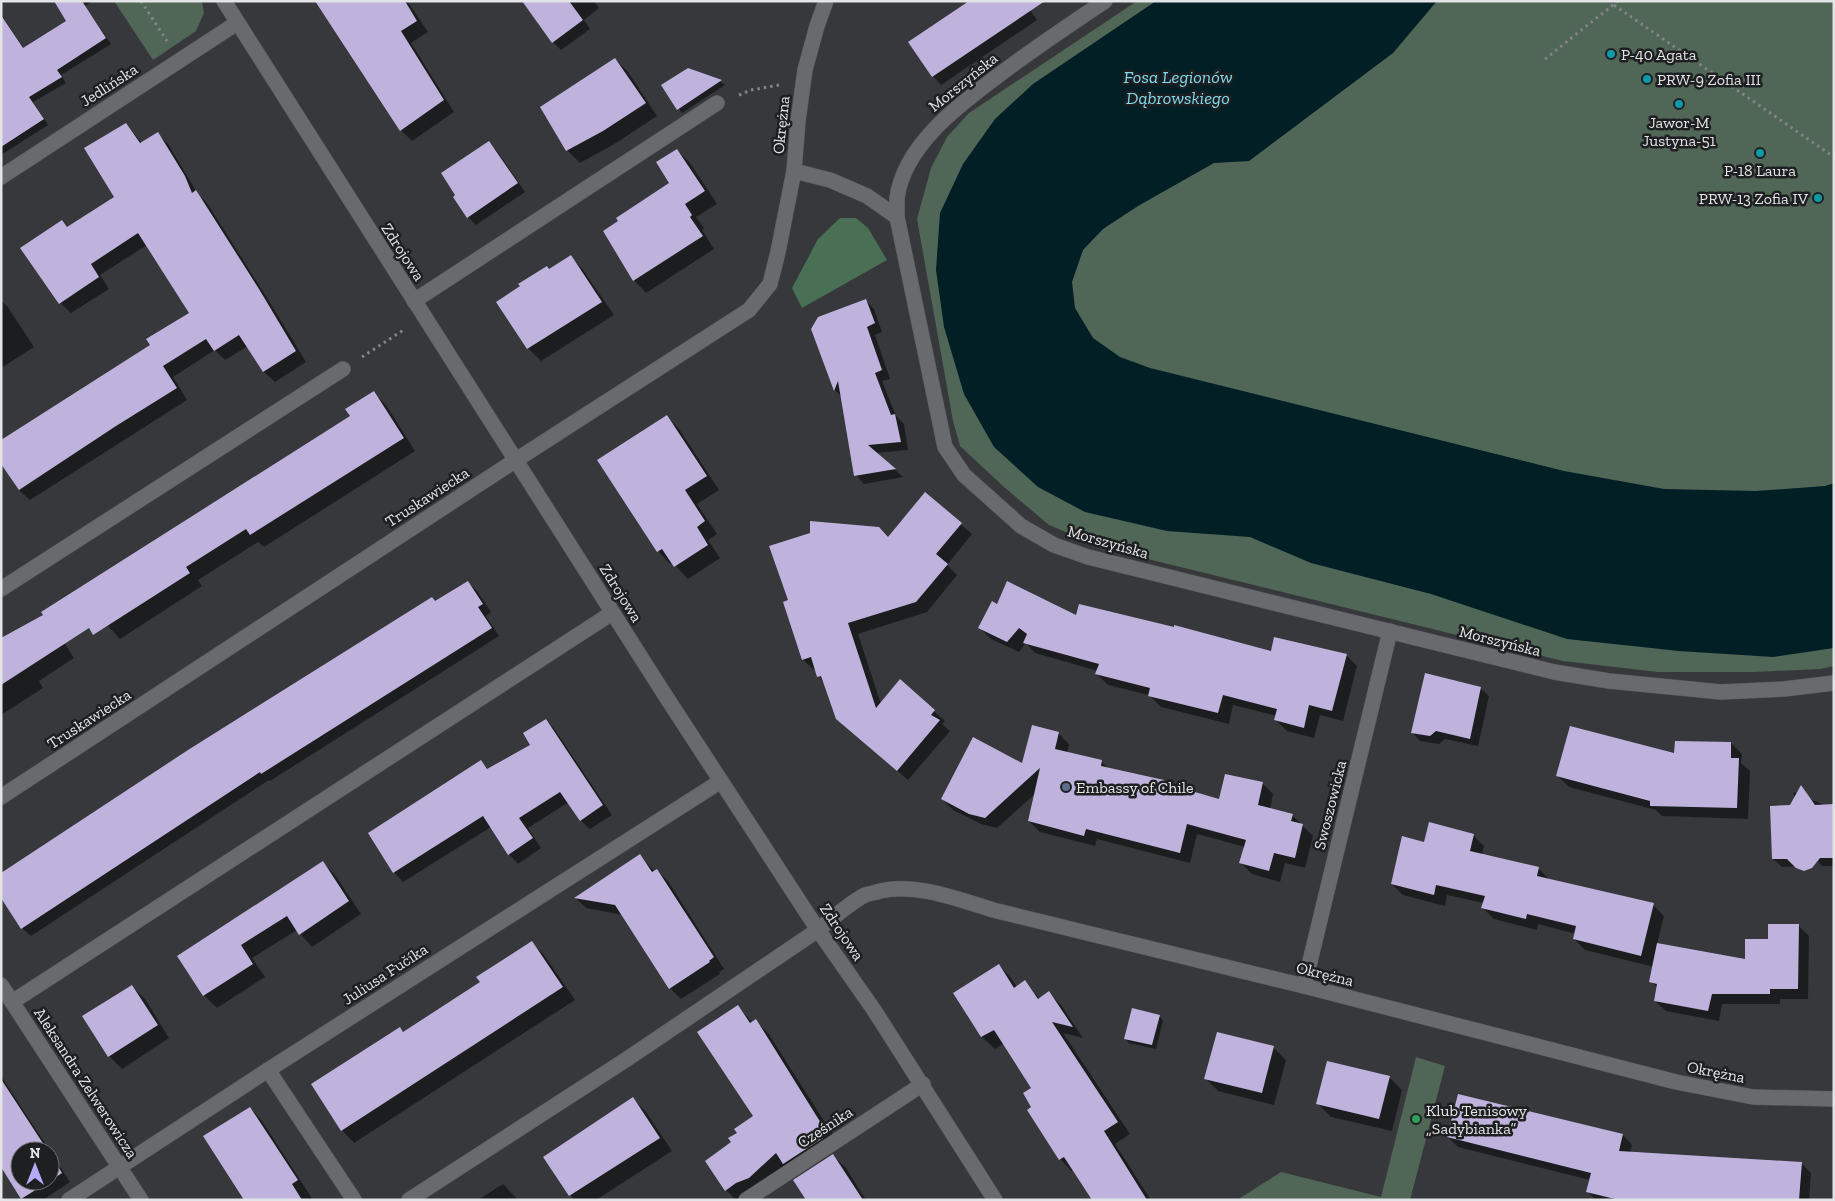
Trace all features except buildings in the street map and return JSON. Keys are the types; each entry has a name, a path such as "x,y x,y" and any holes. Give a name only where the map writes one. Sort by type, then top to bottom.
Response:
{"street":[{"name":"Zdrojowa","path":"224,1 612,613 818,930 923,1084 995,1200"},
{"name":"Okrężna","path":"826,1 805,70 798,120 794,171 830,180 867,196 897,217"},
{"name":"Morszyńska","path":"1105,1 1037,46 955,108 934,129 912,158 897,197 897,217 945,447 964,475 996,505 1021,526 1054,545 1088,557 1554,672 1609,681 1721,692 1784,689 1834,683"},
{"name":"Jedlińska","path":"1,177 237,23"},
{"path":"414,301 717,103"},
{"name":"Truskawiecka","path":"1,797 516,460 750,310 770,284 794,171"},
{"path":"1,589 343,369"},
{"path":"12,1002 612,613"},
{"name":"Swoszowicka","path":"1304,986 1390,631"},
{"name":"Juliusa Fučíka","path":"69,1200 268,1070 721,781"},
{"name":"Okrężna","path":"409,1200 627,1059 818,930 867,894 912,888 1676,1082 1753,1097 1834,1099"},
{"name":"Aleksandra Zelwerowicza","path":"1,985 141,1200"},
{"path":"268,1070 354,1200"},
{"name":"Cześnika","path":"746,1200 923,1084"}],"path":[{"path":"141,1 179,61"},
{"path":"1545,59 1618,1"},
{"path":"1614,5 1834,157"},
{"path":"717,103 751,90 785,84"},
{"path":"343,369 408,327"}],"green space":[{"path":"114,1 202,1 204,13 196,31 153,60"},
{"path":"1137,1 1834,1 1834,666 1820,669 1753,672 1658,672 1563,661 1107,549 1049,525 960,446 953,421 917,219 931,168 947,137 969,113"},
{"path":"840,218 856,218 868,228 887,260 802,308 792,288 818,239"},
{"name":"Klub Tenisowy „Sadybianka”","path":"1416,1057 1445,1066 1410,1200 1237,1200 1281,1172 1381,1197"}],"water":[{"name":"Fosa Legionów Dąbrowskiego","path":"1156,1 1437,1 1393,53 1249,161 1214,163 1138,206 1103,229 1083,250 1072,282 1075,308 1093,338 1120,357 1150,368 1564,471 1664,489 1756,491 1825,486 1834,483 1834,648 1773,657 1679,651 1567,639 1431,594 1311,563 1250,537 1167,531 1085,512 1038,487 994,447 964,394 944,327 936,270 940,213 963,164 995,119 1033,84"}],"place":[{"name":"P-40 Agata","path":"1611,54"},
{"name":"PRW-9 Zofia III","path":"1647,79"},
{"name":"Jawor-M Justyna-51","path":"1679,104"},
{"name":"P-18 Laura","path":"1760,153"},
{"name":"PRW-13 Zofia IV","path":"1818,198"},
{"name":"Embassy of Chile","path":"1066,787"},
{"name":"Klub Tenisowy „Sadybianka”","path":"1416,1119"}]}
